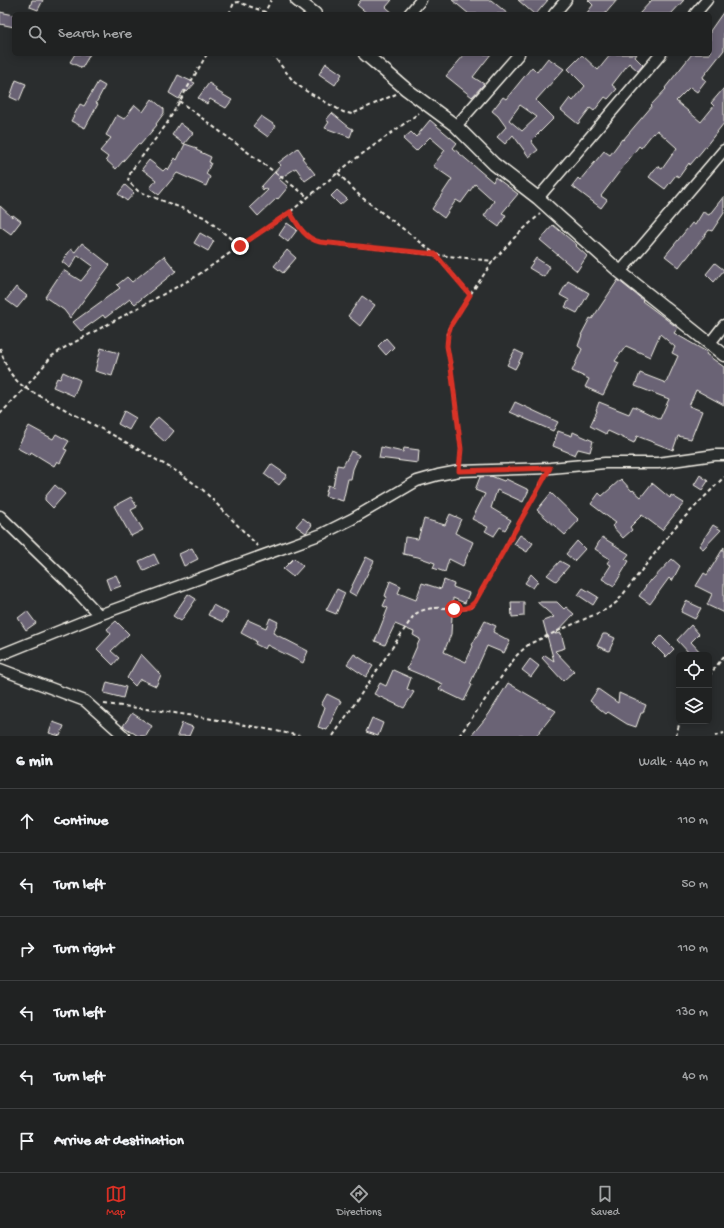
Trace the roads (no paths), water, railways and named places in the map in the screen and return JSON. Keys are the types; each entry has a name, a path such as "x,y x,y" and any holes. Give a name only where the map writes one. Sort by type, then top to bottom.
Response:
{"street":[{"path":"298,0 313,12"},
{"path":"411,12 421,0"},
{"path":"556,12 566,0"},
{"path":"697,12 707,0"},
{"path":"370,56 406,89 456,126 494,164 538,198 620,272 724,355"},
{"path":"456,126 517,56"},
{"path":"538,198 659,56"},
{"path":"620,272 724,150"},
{"path":"710,343 724,325"},
{"path":"0,655 99,615 328,531 352,519 417,481 438,475 459,471 550,468 605,463 658,463 724,455"},
{"path":"0,516 69,583 99,615"},
{"path":"0,669 85,701 124,736"}]}
